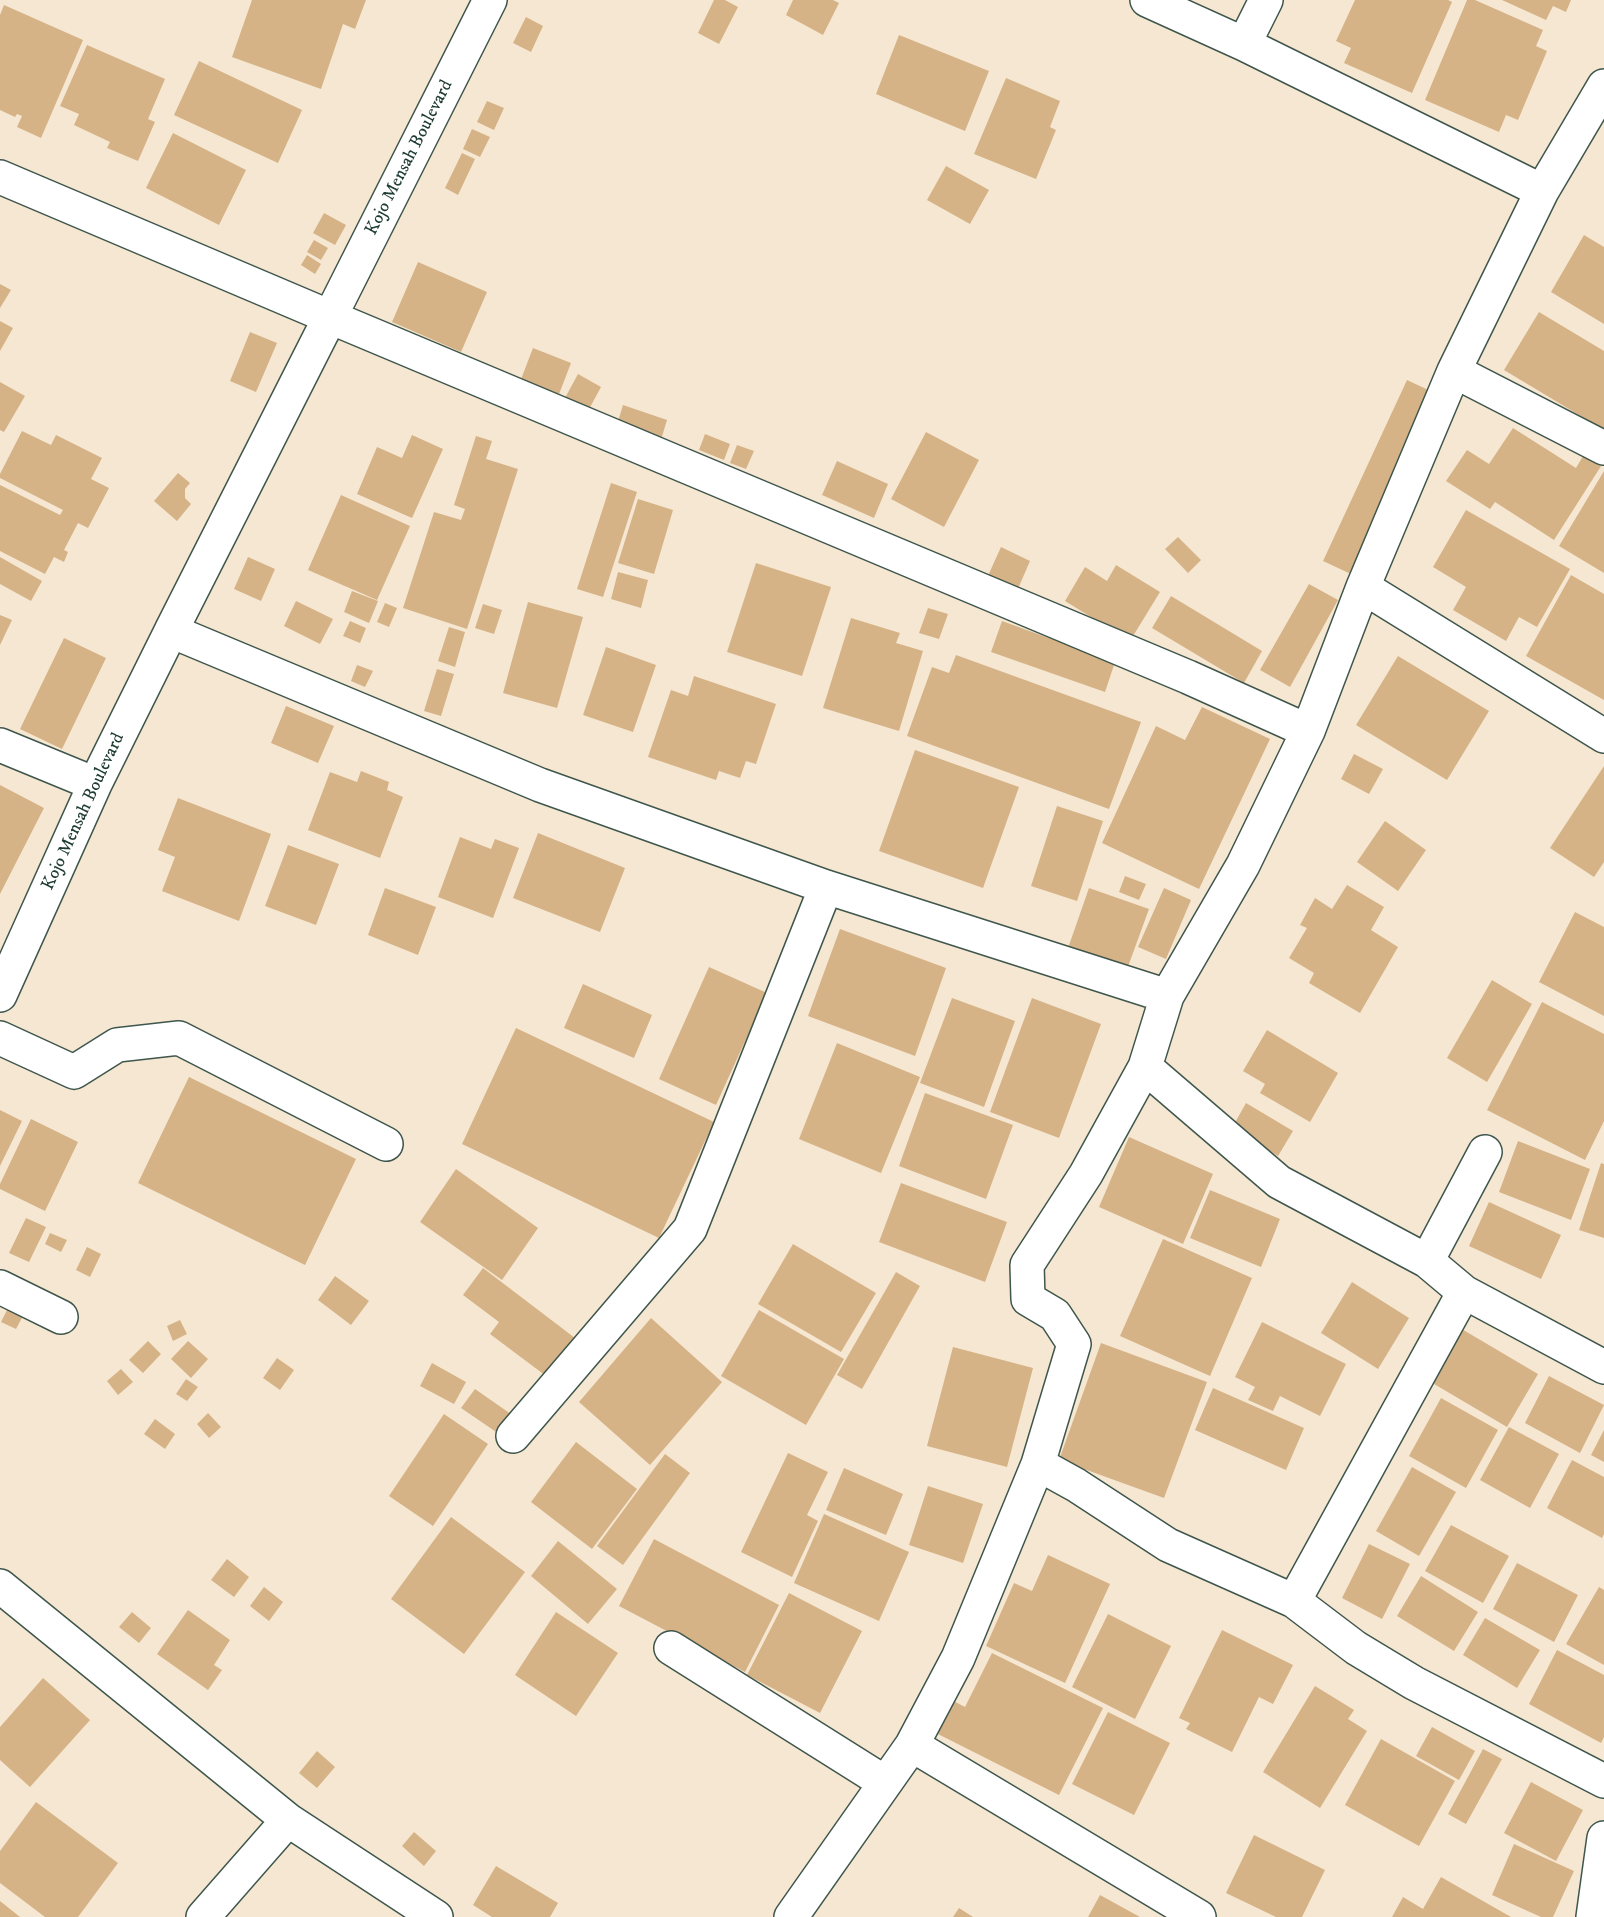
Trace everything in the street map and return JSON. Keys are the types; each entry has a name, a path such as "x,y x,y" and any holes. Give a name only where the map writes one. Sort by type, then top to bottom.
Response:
{"street":[{"name":"Kojo Mensah Boulevard","path":"0,995 95,784 490,0"},
{"path":"1147,0 1244,44 1542,191"},
{"path":"1244,44 1266,0"},
{"path":"791,1917 912,1745 958,1658 1038,1464 1074,1344 1055,1315 1028,1299 1027,1265 1086,1174 1145,1067 1167,996 1243,865 1308,731 1363,586 1454,371 1542,191 1604,86"},
{"path":"0,177 1166,668 1308,731"},
{"path":"1454,371 1604,448"},
{"path":"1363,586 1604,736"},
{"path":"171,631 540,785 826,887 1167,996"},
{"path":"0,745 95,784"},
{"path":"513,1436 690,1229 826,887"},
{"path":"0,1038 74,1072 117,1045 179,1038 386,1144"},
{"path":"1145,1067 1279,1182 1426,1261 1464,1292 1604,1367"},
{"path":"1426,1261 1485,1152"},
{"path":"0,1287 62,1317"},
{"path":"1294,1601 1464,1292"},
{"path":"1038,1464 1076,1485 1168,1545 1294,1601 1356,1648 1414,1683 1604,1781"},
{"path":"0,1586 288,1820 436,1917"},
{"path":"671,1648 885,1782"},
{"path":"912,1745 1199,1917"},
{"path":"203,1917 288,1820"},
{"path":"1593,1917 1604,1838"}],"building":[{"path":"252,0 366,0 355,29 343,24 321,89 232,57"},
{"path":"714,0 725,0 738,7 719,44 698,33"},
{"path":"793,0 833,0 839,3 823,35 786,15"},
{"path":"1355,0 1448,0 1452,2 1412,93 1344,63 1351,48 1336,41"},
{"path":"1467,0 1475,0 1543,30 1536,46 1547,51 1518,120 1506,115 1499,132 1425,100"},
{"path":"1502,0 1571,0 1566,12 1553,6 1546,20"},
{"path":"4,5 83,40 41,138 17,127 22,116 17,114 15,117 0,110 0,15"},
{"path":"526,17 543,26 531,52 513,43"},
{"path":"899,35 989,71 965,131 876,94"},
{"path":"87,45 165,79 148,119 155,122 138,161 107,148 110,142 74,125 79,114 60,106"},
{"path":"199,61 302,110 278,163 174,115"},
{"path":"1006,78 1060,101 1050,127 1056,130 1036,179 974,154"},
{"path":"487,101 504,108 494,130 477,122"},
{"path":"472,129 490,137 480,157 463,149"},
{"path":"173,133 246,170 219,225 146,188"},
{"path":"462,153 475,159 458,195 445,188"},
{"path":"946,166 989,190 970,224 927,200"},
{"path":"324,213 346,225 335,245 313,233"},
{"path":"1584,235 1604,247 1604,324 1551,292"},
{"path":"314,240 328,248 321,260 307,252"},
{"path":"307,255 321,264 315,274 301,265"},
{"path":"418,262 487,292 461,352 392,322"},
{"path":"0,284 11,290 0,308"},
{"path":"1539,312 1604,351 1604,430 1504,370"},
{"path":"0,321 13,328 0,351"},
{"path":"250,332 277,343 256,392 230,381"},
{"path":"533,348 571,363 556,402 518,387"},
{"path":"578,374 601,387 588,411 565,398"},
{"path":"1407,380 1437,394 1353,575 1323,561"},
{"path":"0,382 25,396 4,432 0,430"},
{"path":"623,405 667,420 660,443 616,428"},
{"path":"1513,428 1576,468 1586,451 1603,463 1554,540 1495,502 1490,509 1446,481 1467,450 1489,464"},
{"path":"22,431 51,445 56,435 102,458 91,479 109,488 88,528 78,523 64,550 68,552 64,562 54,557 45,574 0,551 0,485 60,515 63,510 0,478"},
{"path":"926,432 979,460 944,527 891,499"},
{"path":"705,434 730,444 724,460 699,450"},
{"path":"412,435 443,449 412,518 357,494 377,447 402,458"},
{"path":"476,436 492,441 486,459 518,469 467,629 403,608 434,512 461,520 465,509 454,505"},
{"path":"737,445 754,451 746,469 730,463"},
{"path":"837,461 888,484 874,518 822,495"},
{"path":"1604,471 1604,573 1559,546"},
{"path":"178,473 190,483 185,489 185,498 191,504 177,521 154,501"},
{"path":"611,483 637,492 603,597 577,589"},
{"path":"341,495 410,526 377,600 308,570"},
{"path":"638,499 673,510 654,574 618,563"},
{"path":"1466,510 1570,569 1537,627 1519,617 1506,641 1453,610 1466,587 1433,567"},
{"path":"1178,537 1201,560 1188,573 1165,549"},
{"path":"1001,547 1030,561 1017,591 987,578"},
{"path":"0,557 42,581 31,601 0,584"},
{"path":"248,557 275,569 261,601 234,589"},
{"path":"756,563 831,587 802,676 727,652"},
{"path":"1116,565 1160,592 1130,641 1065,601 1085,567 1107,581"},
{"path":"618,572 648,580 641,608 611,599"},
{"path":"1571,575 1604,594 1604,700 1526,656"},
{"path":"1309,584 1338,600 1290,687 1260,670"},
{"path":"352,591 378,601 369,623 344,612"},
{"path":"1171,596 1262,651 1244,683 1152,628"},
{"path":"296,601 333,619 320,644 284,626"},
{"path":"528,602 583,617 557,708 503,693"},
{"path":"385,603 397,608 389,627 377,622"},
{"path":"483,604 502,610 494,634 475,628"},
{"path":"928,608 948,614 939,639 919,633"},
{"path":"0,615 12,620 0,645"},
{"path":"851,618 900,633 896,643 923,651 899,731 823,708"},
{"path":"350,621 366,628 360,643 343,636"},
{"path":"1002,621 1115,662 1105,692 991,652"},
{"path":"449,627 465,632 455,667 438,661"},
{"path":"64,638 106,658 62,749 20,729"},
{"path":"606,647 656,665 633,732 583,715"},
{"path":"956,655 1141,722 1109,809 907,736 932,667 949,673"},
{"path":"1398,656 1489,711 1447,780 1356,725"},
{"path":"357,665 373,671 365,687 351,681"},
{"path":"437,669 454,674 441,716 424,711"},
{"path":"694,676 776,704 756,764 746,761 740,778 719,771 716,780 648,757 671,690 688,696"},
{"path":"286,706 334,726 318,763 271,743"},
{"path":"1202,707 1270,739 1199,889 1102,843 1156,726 1185,740"},
{"path":"915,750 1019,787 983,888 879,851"},
{"path":"1354,754 1383,769 1369,794 1341,779"},
{"path":"1604,766 1604,862 1594,877 1550,848"},
{"path":"361,771 389,782 387,790 403,797 380,858 308,830 330,772 357,782"},
{"path":"0,785 44,808 0,894"},
{"path":"178,798 271,834 239,921 162,891 175,857 158,850"},
{"path":"1057,806 1103,821 1077,901 1031,886"},
{"path":"1385,821 1426,850 1398,891 1357,862"},
{"path":"538,833 625,868 600,932 513,898"},
{"path":"460,837 491,849 495,839 519,848 493,918 438,897"},
{"path":"288,845 339,864 316,925 265,906"},
{"path":"1125,876 1146,884 1139,900 1119,892"},
{"path":"1347,885 1384,907 1371,930 1398,947 1360,1013 1309,983 1314,973 1289,958 1307,928 1300,925 1315,898 1332,909"},
{"path":"385,888 436,907 418,955 368,935"},
{"path":"1089,888 1149,909 1126,972 1067,951"},
{"path":"1164,888 1191,900 1166,959 1138,947"},
{"path":"1575,912 1604,927 1604,1016 1539,982"},
{"path":"840,929 946,968 915,1056 808,1016"},
{"path":"709,967 767,993 716,1105 659,1079"},
{"path":"1492,980 1532,1004 1487,1082 1447,1058"},
{"path":"583,984 652,1015 634,1058 564,1028"},
{"path":"952,998 1015,1021 984,1107 920,1083"},
{"path":"1032,998 1101,1024 1059,1138 990,1112"},
{"path":"1542,1002 1604,1034 1604,1121 1585,1160 1487,1110"},
{"path":"516,1028 714,1122 659,1238 462,1144"},
{"path":"1267,1030 1338,1073 1310,1122 1260,1093 1265,1084 1243,1071"},
{"path":"837,1043 920,1077 881,1173 799,1139"},
{"path":"189,1077 356,1159 305,1265 138,1183"},
{"path":"925,1093 1013,1125 986,1199 899,1166"},
{"path":"1246,1103 1293,1131 1278,1156 1232,1128"},
{"path":"0,1110 22,1121 0,1166"},
{"path":"31,1119 78,1142 45,1211 0,1189 0,1184"},
{"path":"1129,1137 1213,1174 1183,1244 1099,1207"},
{"path":"1518,1141 1590,1169 1571,1220 1499,1192"},
{"path":"1601,1163 1604,1164 1604,1238 1579,1230"},
{"path":"456,1169 538,1228 502,1280 420,1222"},
{"path":"901,1183 1007,1222 985,1282 879,1242"},
{"path":"1210,1190 1280,1219 1261,1267 1190,1238"},
{"path":"1489,1202 1561,1235 1541,1279 1469,1246"},
{"path":"26,1218 46,1227 29,1262 9,1253"},
{"path":"50,1233 67,1240 61,1252 45,1244"},
{"path":"1163,1239 1252,1278 1210,1376 1120,1336"},
{"path":"793,1244 876,1293 841,1352 758,1304"},
{"path":"87,1247 101,1254 90,1277 76,1270"},
{"path":"483,1268 575,1338 546,1376 490,1334 499,1322 463,1295"},
{"path":"896,1272 920,1286 862,1389 837,1375"},
{"path":"335,1276 369,1301 351,1325 318,1300"},
{"path":"1352,1282 1409,1318 1378,1369 1321,1333"},
{"path":"10,1304 25,1312 16,1329 1,1322"},
{"path":"759,1310 844,1359 806,1425 721,1376"},
{"path":"651,1318 722,1382 650,1465 579,1402"},
{"path":"180,1320 187,1334 173,1341 167,1326"},
{"path":"1262,1322 1346,1364 1320,1416 1280,1396 1273,1411 1248,1400 1255,1387 1235,1377"},
{"path":"1460,1328 1538,1374 1507,1427 1429,1381"},
{"path":"148,1341 161,1354 143,1373 129,1360"},
{"path":"188,1341 208,1359 191,1378 171,1359"},
{"path":"1101,1343 1207,1382 1164,1498 1059,1460"},
{"path":"953,1347 1033,1368 1007,1467 927,1446"},
{"path":"277,1358 294,1370 280,1390 263,1378"},
{"path":"432,1363 466,1382 454,1404 420,1386"},
{"path":"121,1369 133,1382 118,1395 107,1381"},
{"path":"1549,1376 1604,1405 1580,1453 1525,1423"},
{"path":"186,1379 198,1387 187,1401 176,1394"},
{"path":"1213,1388 1304,1428 1286,1470 1195,1430"},
{"path":"475,1389 518,1419 505,1438 461,1408"},
{"path":"1441,1398 1498,1430 1466,1488 1409,1456"},
{"path":"208,1413 221,1427 209,1438 197,1424"},
{"path":"444,1414 488,1444 433,1526 389,1496"},
{"path":"155,1419 175,1434 165,1449 144,1434"},
{"path":"1509,1427 1559,1454 1530,1508 1480,1480"},
{"path":"1604,1430 1604,1462 1591,1455"},
{"path":"576,1442 637,1489 592,1549 531,1502"},
{"path":"788,1453 828,1472 807,1515 818,1521 792,1577 741,1552"},
{"path":"665,1454 690,1473 623,1565 597,1546"},
{"path":"1572,1460 1604,1477 1604,1534 1602,1538 1547,1508"},
{"path":"1412,1467 1456,1492 1419,1556 1376,1531"},
{"path":"844,1468 903,1494 886,1535 826,1510"},
{"path":"928,1486 983,1504 963,1563 909,1545"},
{"path":"824,1514 909,1552 879,1621 794,1583"},
{"path":"451,1517 525,1572 464,1654 391,1599"},
{"path":"1451,1525 1509,1556 1483,1603 1425,1571"},
{"path":"654,1539 779,1605 745,1672 619,1606"},
{"path":"558,1541 617,1589 588,1624 531,1576"},
{"path":"1369,1544 1410,1564 1382,1619 1342,1598"},
{"path":"1048,1555 1110,1584 1065,1683 986,1646 1014,1583 1032,1591"},
{"path":"227,1559 249,1577 234,1597 211,1580"},
{"path":"1517,1563 1578,1595 1554,1642 1493,1609"},
{"path":"1421,1576 1478,1612 1454,1651 1397,1616"},
{"path":"264,1587 283,1602 269,1621 250,1606"},
{"path":"1599,1587 1604,1590 1604,1665 1566,1644"},
{"path":"789,1593 862,1631 820,1713 747,1675"},
{"path":"188,1610 230,1640 214,1665 222,1670 208,1690 157,1654"},
{"path":"132,1612 151,1628 139,1643 119,1627"},
{"path":"556,1612 618,1653 576,1716 515,1675"},
{"path":"1108,1614 1171,1646 1135,1719 1072,1687"},
{"path":"1485,1618 1540,1650 1517,1688 1463,1655"},
{"path":"1222,1630 1293,1665 1273,1704 1259,1697 1232,1752 1186,1729 1190,1723 1179,1718"},
{"path":"1557,1650 1604,1675 1604,1737 1601,1743 1529,1704"},
{"path":"992,1653 1103,1708 1059,1795 926,1728 942,1695 965,1707"},
{"path":"43,1678 90,1720 30,1787 0,1760 0,1727"},
{"path":"1315,1686 1354,1710 1348,1719 1367,1731 1320,1808 1263,1772"},
{"path":"1108,1712 1170,1743 1134,1815 1072,1784"},
{"path":"1432,1727 1475,1751 1459,1780 1416,1756"},
{"path":"1381,1739 1455,1781 1419,1846 1345,1805"},
{"path":"1483,1749 1502,1759 1466,1824 1448,1814"},
{"path":"317,1751 335,1767 317,1788 299,1773"},
{"path":"1531,1782 1583,1810 1556,1861 1504,1833"},
{"path":"36,1802 118,1863 78,1917 45,1917 0,1883 0,1851"},
{"path":"414,1832 436,1851 424,1866 402,1846"},
{"path":"1254,1835 1325,1870 1302,1917 1276,1917 1226,1893"},
{"path":"1514,1844 1574,1871 1553,1917 1541,1917 1492,1895"},
{"path":"496,1866 558,1903 550,1917 492,1917 473,1905"},
{"path":"1441,1877 1511,1917 1392,1917 1403,1897 1423,1909"},
{"path":"1100,1895 1140,1917 1088,1917"},
{"path":"0,1901 20,1917 0,1917"},
{"path":"959,1908 973,1917 953,1917"}]}
